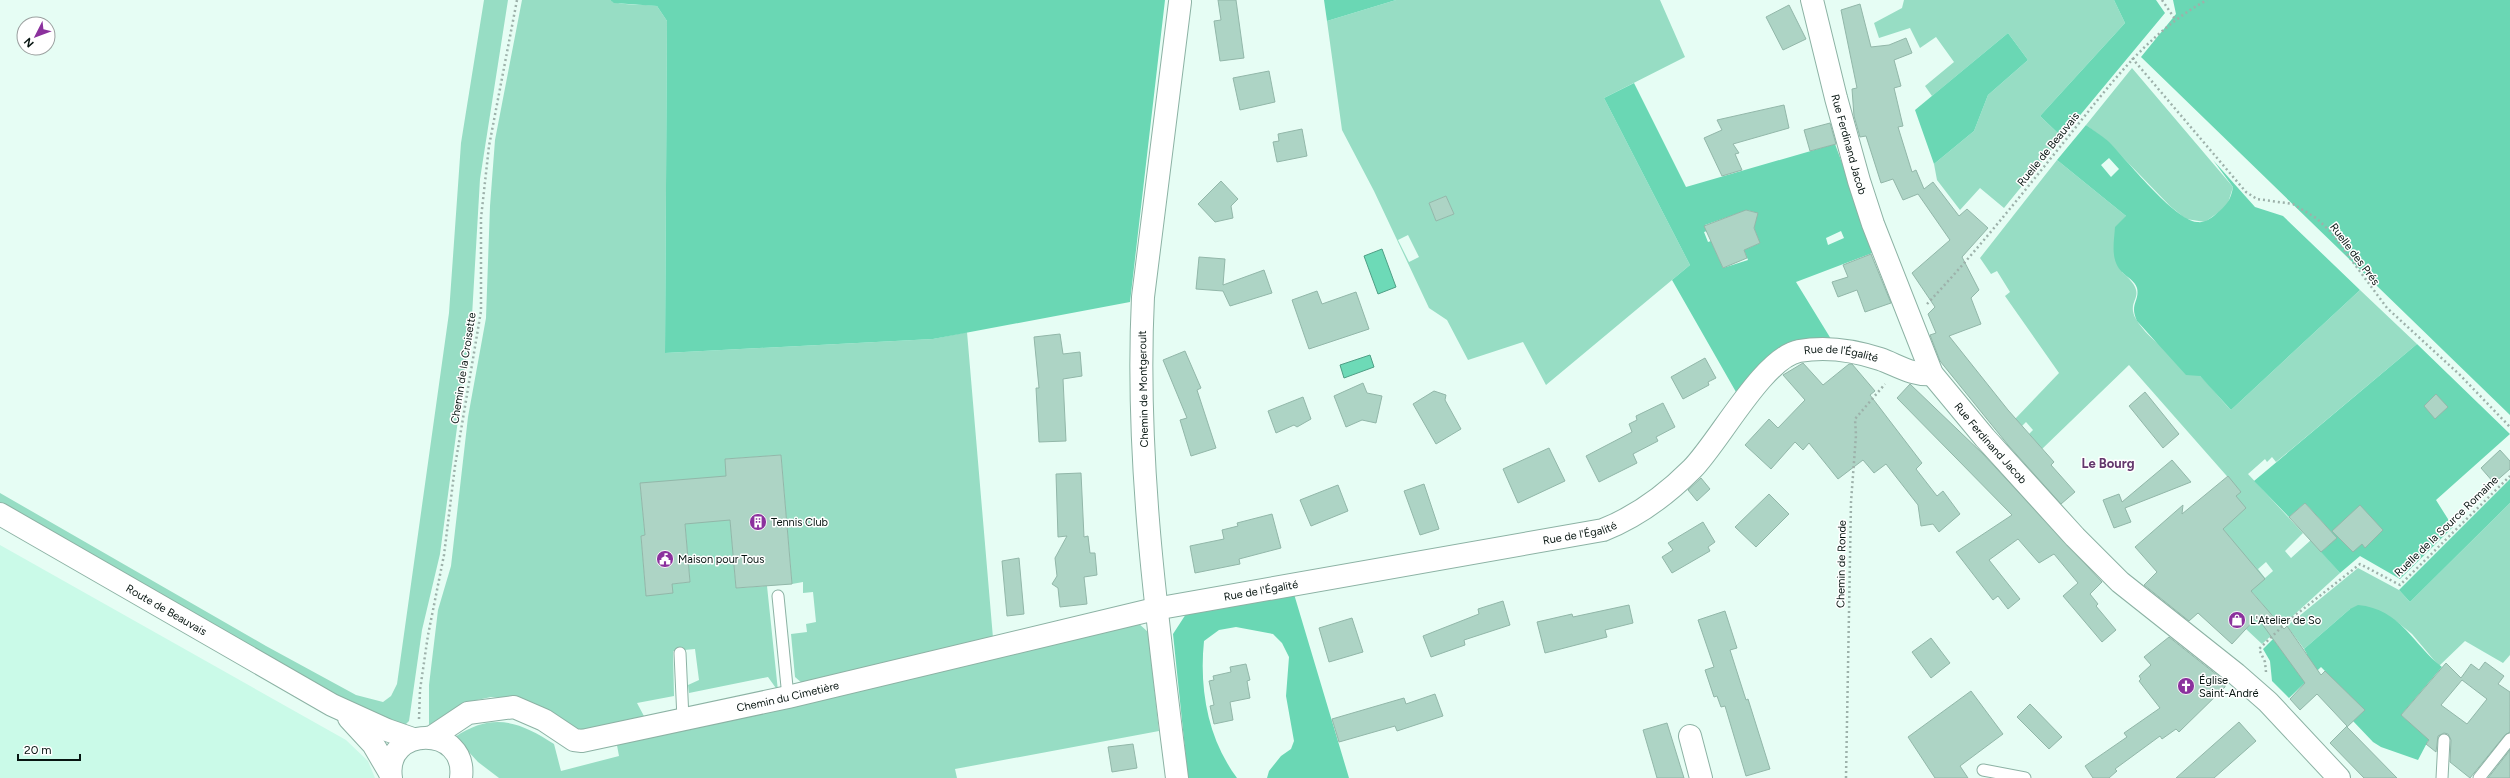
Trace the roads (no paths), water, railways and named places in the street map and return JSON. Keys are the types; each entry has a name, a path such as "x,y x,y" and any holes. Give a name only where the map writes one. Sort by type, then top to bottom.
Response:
{"street":[{"name":"Rue Ferdinand Jacob","path":"1812,0 1836,98 1873,224 1932,374 1949,398 2059,520 2120,582 2254,690 2339,778"},
{"name":"Chemin de Montgeroult","path":"1177,778 1156,609 1142,416 1141,335 1143,297 1180,2"},
{"name":"Rue de l'Égalité","path":"1156,609 1603,530 1639,512 1688,472 1746,397 1773,368 1792,353 1837,348 1900,367 1917,374 1932,374"},
{"name":"Route de Beauvais","path":"0,514 332,705 387,730 449,746 460,770"},
{"name":"Chemin du Cimetière","path":"391,776 395,755 402,745 422,738 460,717 486,709 514,707 528,712 566,736 582,741 788,697 1156,609"},
{"name":"Route de Beauvais","path":"332,705 360,728 382,755 391,776"},
{"path":"1690,736 1701,778"},
{"path":"460,770 479,778"}],"lane":[{"path":"778,596 788,697"},
{"path":"680,653 683,719"},
{"path":"2479,778 2510,739"},
{"path":"2442,778 2444,740"},
{"path":"1983,770 2025,778"}],"place":[{"name":"Tennis Club","path":"758,522"},
{"name":"Maison pour Tous","path":"665,559"},
{"name":"L'Atelier de So","path":"2237,620"},
{"name":"Église Saint-André","path":"2186,686"}],"district":[{"name":"Le Bourg","path":"2108,463"}]}
